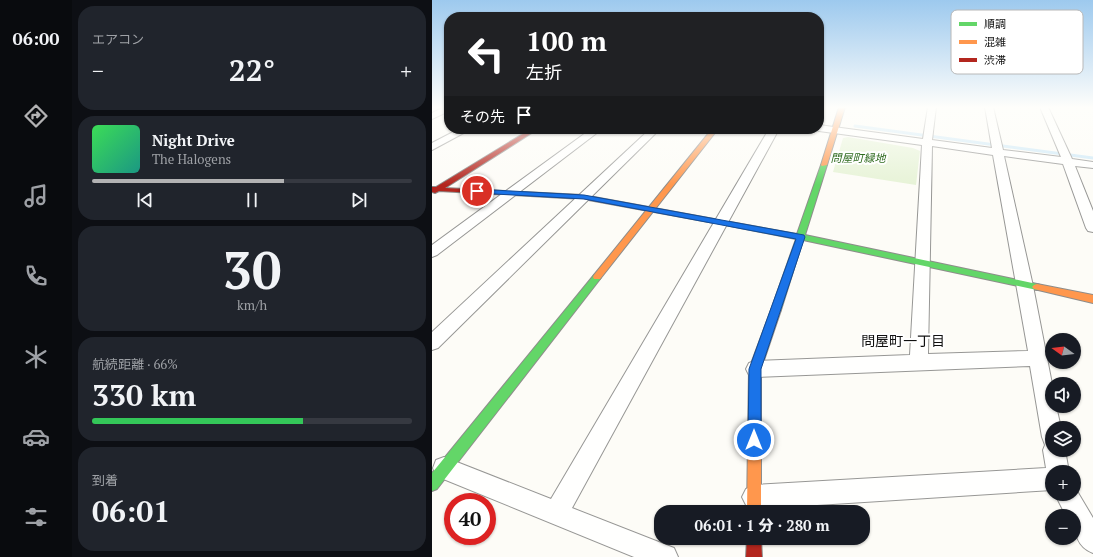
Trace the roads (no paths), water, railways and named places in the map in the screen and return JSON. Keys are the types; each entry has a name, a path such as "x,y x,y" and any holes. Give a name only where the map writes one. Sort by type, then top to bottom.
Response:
{"street":[{"path":"834,133 801,237 755,369 754,505 1045,480"},
{"path":"870,133 928,138 1066,157 1093,165"},
{"path":"919,363 929,133"},
{"path":"995,133 1025,286 1049,421"},
{"path":"1055,133 1093,228"},
{"path":"432,147 457,134"},
{"path":"433,191 527,134"},
{"path":"432,252 590,134"},
{"path":"432,343 650,134"},
{"path":"665,557 556,513 438,476 711,134"},
{"path":"556,513 771,134"},
{"path":"433,191 584,197 801,237 1025,286 1093,299"},
{"path":"755,369 1038,358"},
{"path":"1070,501 1093,541"},
{"path":"754,545 754,557"}],"waterway":[{"path":"907,133 1093,158"}],"district":[{"name":"問屋町一丁目","path":"903,340"}],"park label":[{"name":"問屋町緑地","path":"858,158"}]}
